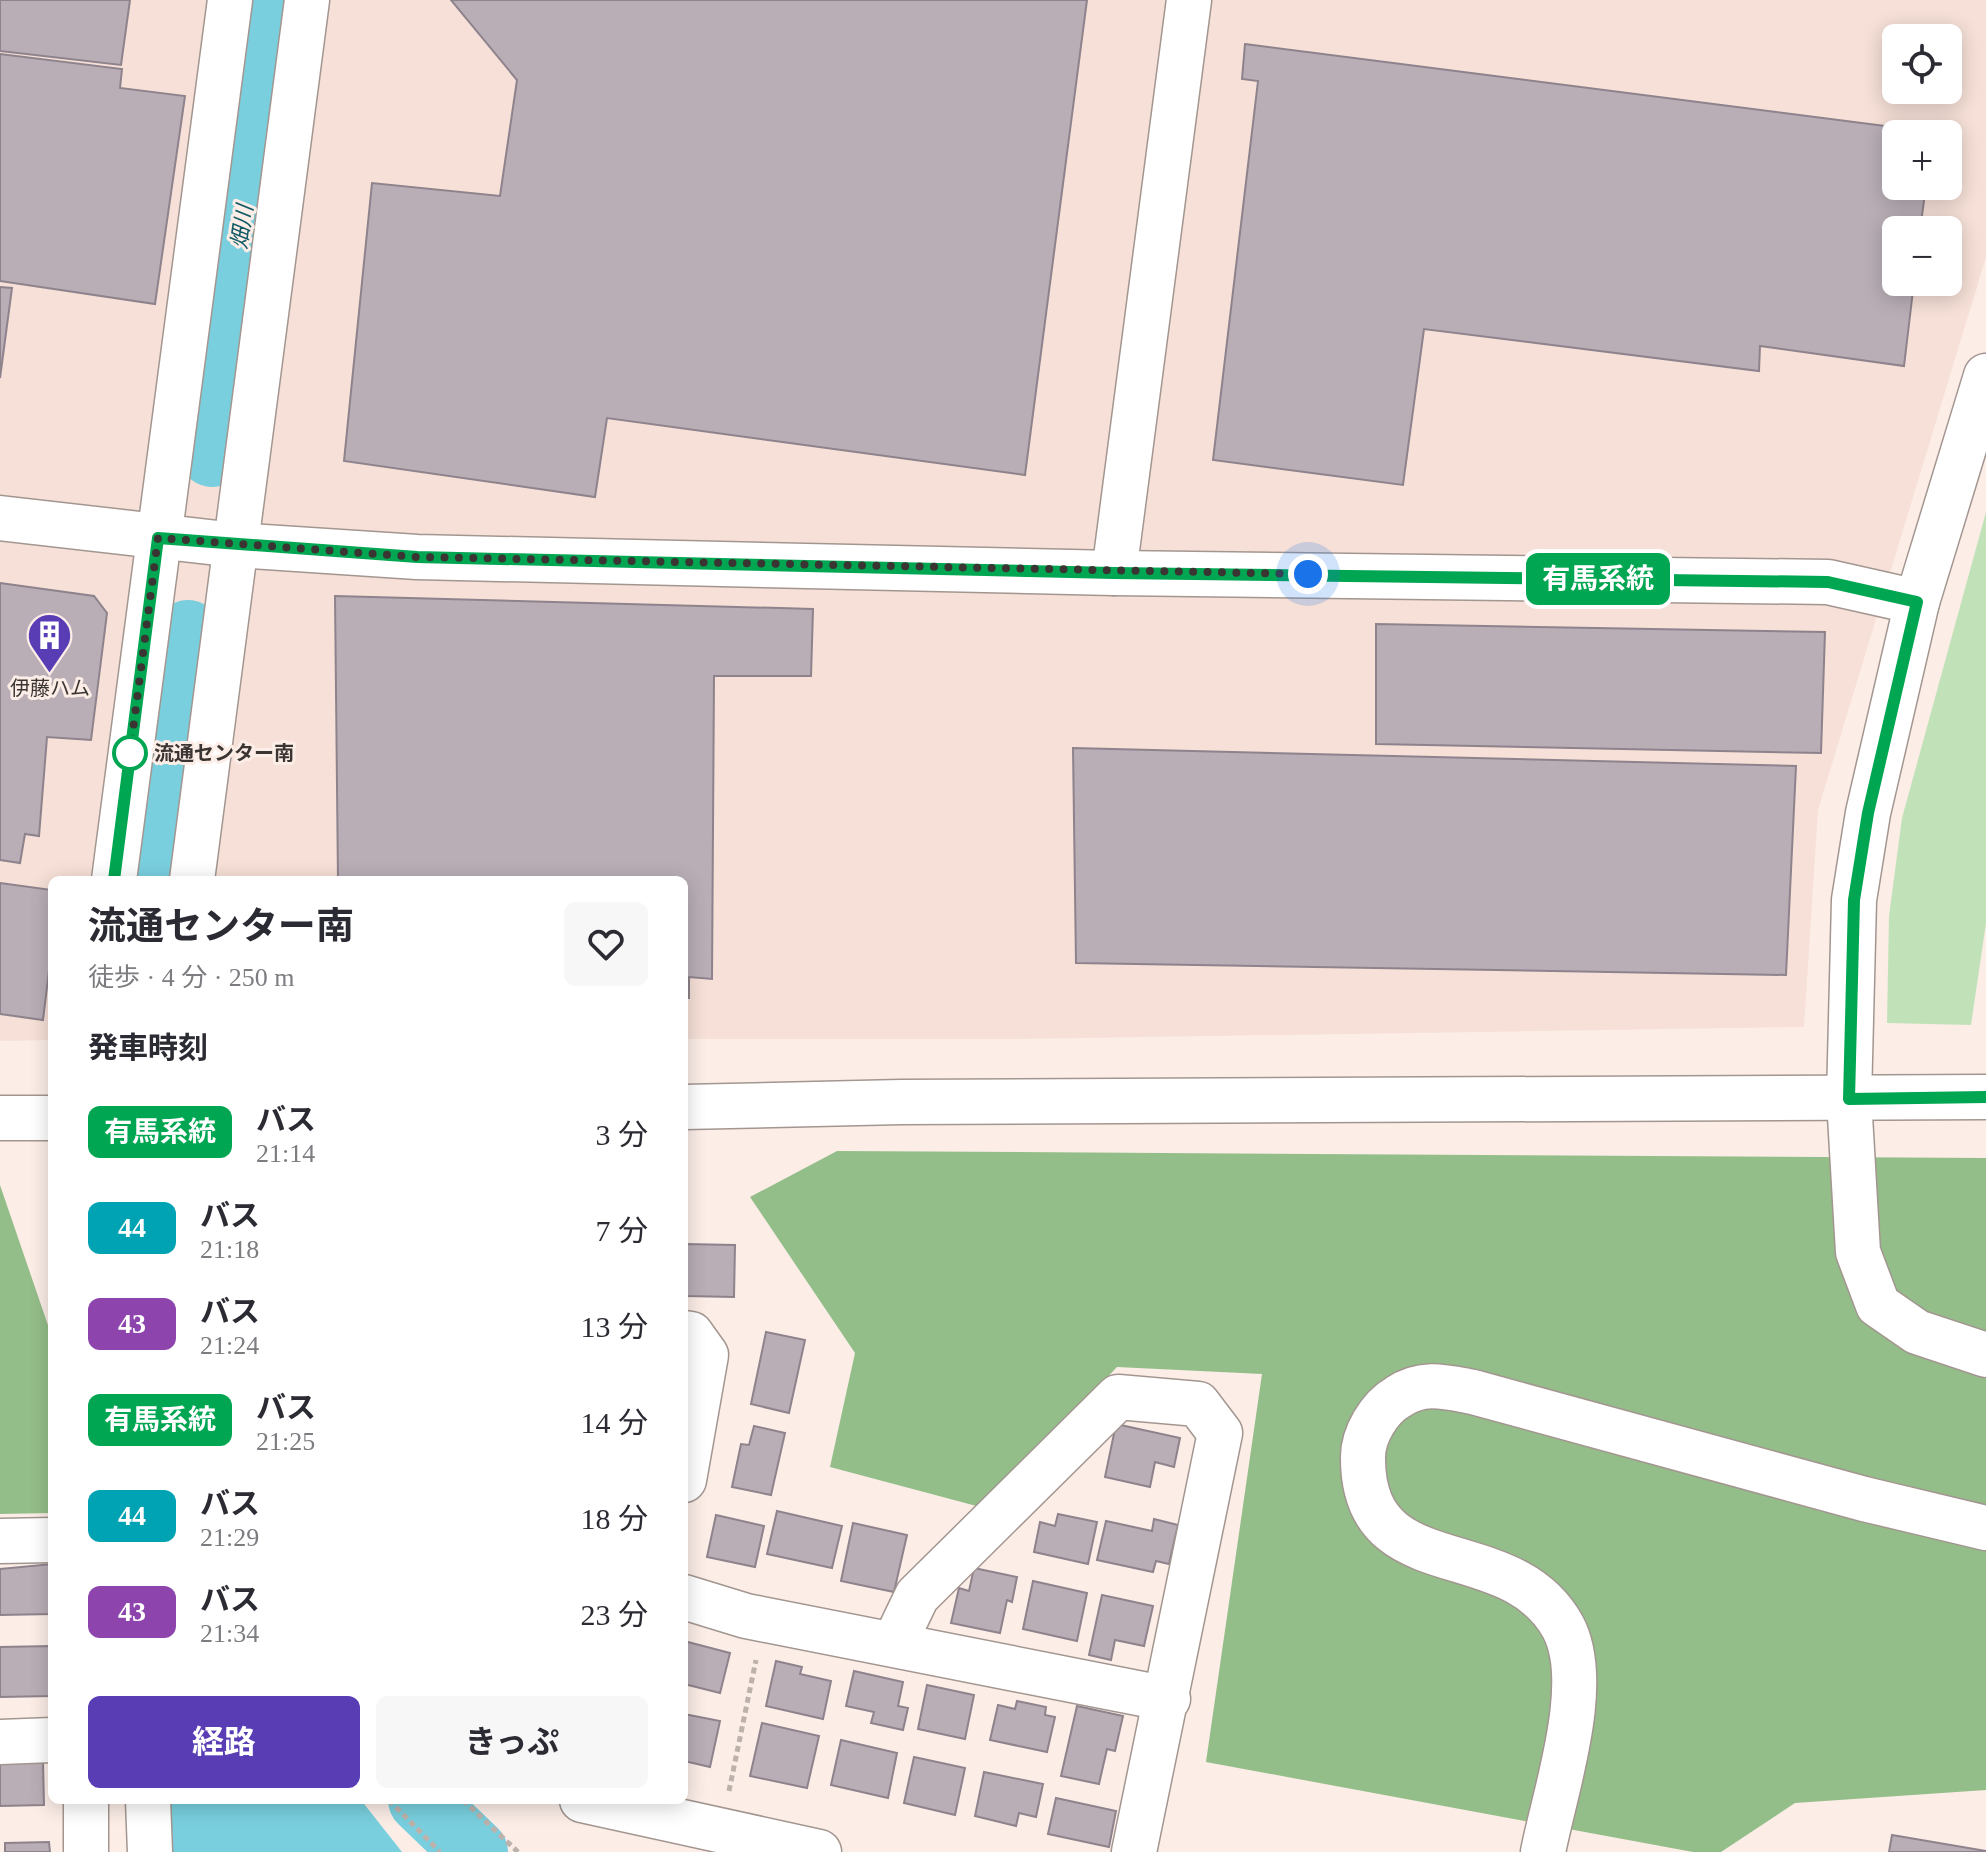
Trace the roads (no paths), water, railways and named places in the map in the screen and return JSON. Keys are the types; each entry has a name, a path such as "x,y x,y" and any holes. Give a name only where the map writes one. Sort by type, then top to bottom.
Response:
{"street":[{"path":"115,876 230,0"},
{"path":"193,876 307,0"},
{"path":"1114,573 1189,0"},
{"path":"1986,376 1917,602 1868,813 1854,900 1849,1099 1858,1252 1878,1305 1917,1332 1986,1355"},
{"path":"0,518 158,538 417,557 1114,573 1828,582 1917,602"},
{"path":"688,1107 917,1102 1986,1097"},
{"path":"0,1118 48,1118"},
{"path":"688,1334 706,1355 688,1457"},
{"path":"1543,1852 1571,1719 1575,1661 1562,1626 1539,1598 1514,1577 1412,1547 1376,1519 1363,1483 1363,1453 1374,1419 1397,1397 1428,1384 1473,1392 1864,1499 1986,1528"},
{"path":"894,1644 917,1596 1118,1397 1198,1404 1220,1433 1168,1699 1134,1852"},
{"path":"0,1541 48,1540"},
{"path":"688,1598 765,1620 1168,1699"},
{"path":"0,1742 48,1740"},
{"path":"86,1804 86,1852"},
{"path":"148,1804 150,1852"},
{"path":"599,1804 819,1852"}],"water":[{"path":"162,1804 364,1804 402,1852 137,1852"}],"waterway":[{"name":"畑川","path":"212,454 272,0"},
{"name":"畑川","path":"155,876 188,633"},
{"name":"畑川","path":"425,1804 475,1852"}],"place":[{"name":"伊藤ハム","path":"50,675"},
{"name":"流通センター南","path":"130,753"}]}
